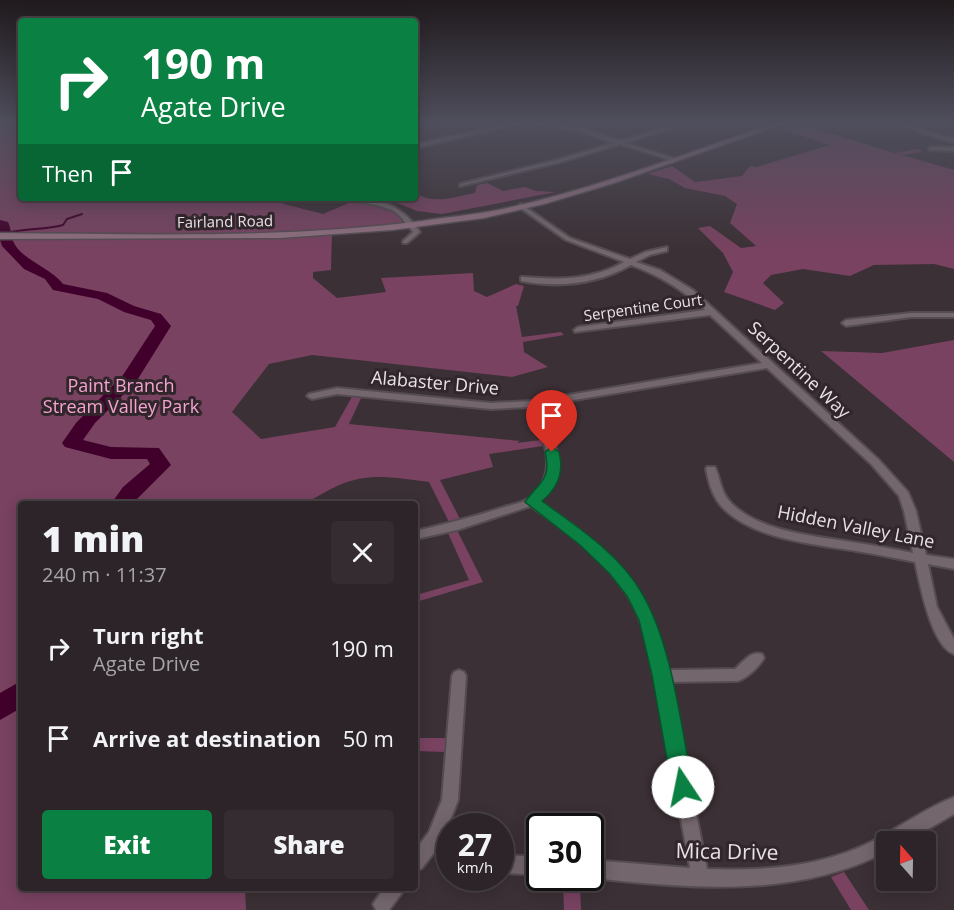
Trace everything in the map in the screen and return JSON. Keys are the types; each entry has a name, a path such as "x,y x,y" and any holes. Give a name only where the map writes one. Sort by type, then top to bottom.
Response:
{"main road":[{"name":"Fairland Road","path":"0,236 260,237 357,232 497,213 592,187 657,165"}],"street":[{"path":"462,185 541,165"},
{"path":"358,201 398,209 406,215 417,235 407,238 405,242"},
{"name":"Serpentine Way","path":"521,206 568,239 630,261 678,283 894,482 904,495 910,511 931,607 946,639 954,648"},
{"path":"524,279 562,282 586,280 610,273 648,251 664,249"},
{"name":"Serpentine Court","path":"578,330 711,312"},
{"path":"846,323 911,315 954,315"},
{"name":"Alabaster Drive","path":"312,396 337,391 491,406 532,404 769,366"},
{"path":"418,535 458,526 532,502 542,493 552,478 555,464 532,404"},
{"name":"Hidden Valley Lane","path":"711,469 712,484 725,503 740,516 761,527 793,536 954,564"},
{"path":"532,502 585,541 614,569 633,592 647,620 661,675 700,876"},
{"path":"661,675 738,675 757,658"},
{"path":"418,859 435,838 450,800 459,676"},
{"name":"Mica Drive","path":"604,870 764,879 808,873 855,858 954,805"},
{"path":"382,904 393,891"}],"green space":[{"name":"Paint Branch Stream Valley Park","path":"0,165 18,165 18,201 278,201 323,214 354,201 362,201 402,211 413,226 332,234 331,270 313,272 313,278 337,298 386,292 381,278 473,273 474,291 487,297 516,284 524,286 518,306 516,306 522,337 561,332 564,335 523,342 524,352 548,367 512,377 312,355 269,364 232,412 261,439 335,427 353,395 362,396 349,424 520,441 517,443 541,440 543,446 489,454 493,467 440,480 460,519 449,522 429,482 380,477 341,484 310,501 18,501 18,891 245,891 246,910 0,910"},
{"path":"938,165 954,170 954,269 934,264 874,265 850,276 803,269 771,275 763,283 784,303 775,310 724,292 733,272 723,253 698,228 710,226 741,248 756,246 730,223 737,204 725,196 685,188 669,179 647,174 672,166 695,182 742,176 750,166"},
{"path":"487,183 503,191 525,187 536,191 556,192 442,214 417,211 390,201 418,201 418,194 430,199 444,199 475,193 477,185"},
{"path":"954,340 954,462 821,351 882,353"},
{"path":"457,530 483,582 418,601 418,594 469,580 448,533"},
{"path":"418,738 446,738 445,752 418,751"},
{"path":"844,872 869,910 851,910 831,877"},
{"path":"563,891 580,891 581,910 564,910"}],"waterway":[{"path":"7,233 63,225 67,219 82,214"},
{"path":"0,224 4,225 7,243 29,266 50,276 58,287 102,296 129,309 156,317 163,326 130,378 89,419 76,434 72,443 111,453 152,452 161,465 130,492 123,501"},
{"path":"0,708 18,695"}],"route":[{"path":"552,452 555,464 552,478 542,493 532,502 585,541 614,569 633,592 647,620 661,675 683,787"}]}
